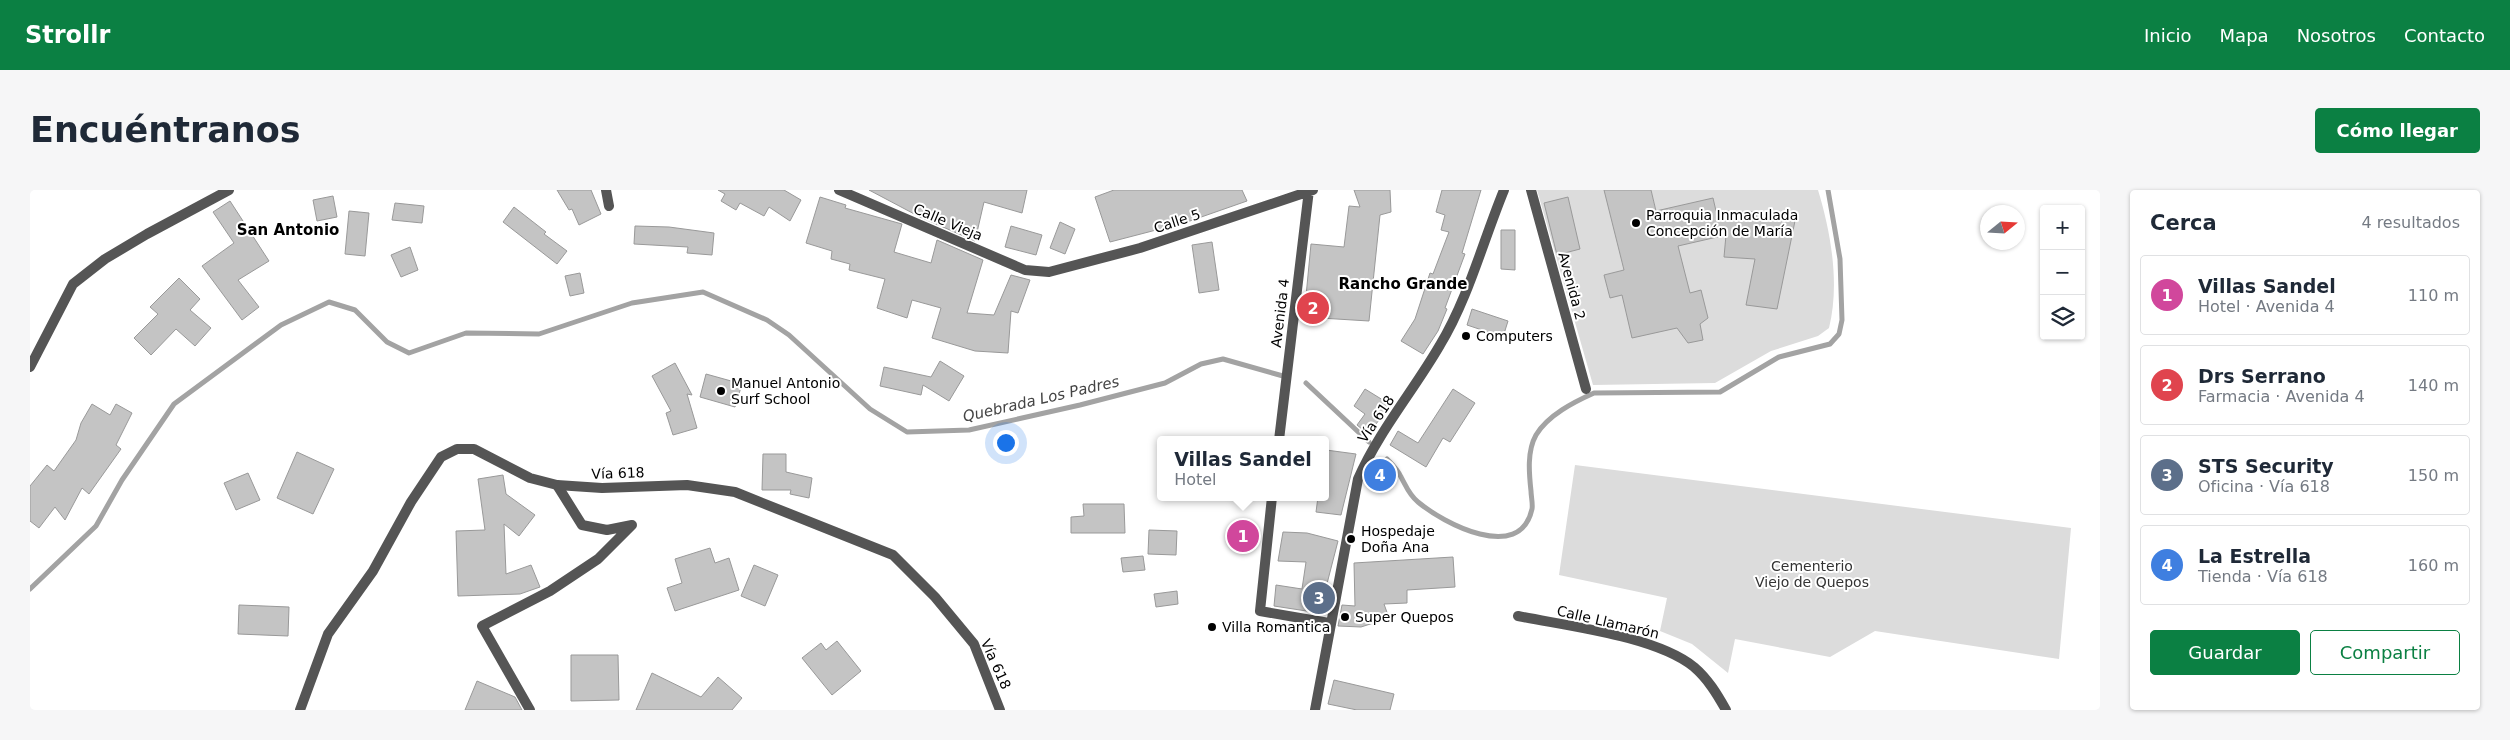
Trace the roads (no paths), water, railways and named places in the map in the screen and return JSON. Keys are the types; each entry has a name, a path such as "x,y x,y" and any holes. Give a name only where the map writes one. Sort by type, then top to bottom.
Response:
{"street":[{"path":"30,367 73,284 130,244 229,190"},
{"path":"606,190 609,206"},
{"name":"Calle Vieja","path":"839,190 1025,270 1049,272"},
{"name":"Vía 618","path":"1316,710 1330,623 1358,478 1368,455 1441,345 1456,315 1504,190"},
{"name":"Avenida 2","path":"1531,190 1586,389"},
{"name":"Calle 5","path":"1049,272 1140,248 1310,191"},
{"name":"Avenida 4","path":"1279,436 1310,191"},
{"name":"Vía 618","path":"300,710 328,634 374,571 411,502 441,457 457,449 474,449 530,478 557,485 602,488 687,485 735,492 894,555 935,596 974,644 1000,710"},
{"path":"530,710 482,626 550,591 598,559 632,525 607,530 582,525 557,485"},
{"path":"1272,501 1260,611 1330,623"},
{"name":"Calle Llamarón","path":"1518,616 1650,644 1672,653 1694,667 1715,690 1726,710"}],"waterway":[{"name":"Quebrada Los Padres","path":"1387,459 1398,472 1415,499 1445,520 1480,534 1497,536 1513,534 1525,525 1532,509 1529,462 1533,441 1547,421 1570,405 1594,393 1720,392 1779,357 1830,344 1839,334 1842,320 1840,259 1828,190"},
{"name":"Quebrada Los Padres","path":"30,589 96,526 122,480 174,404 281,325 329,302 355,310 387,342 409,353 466,333 539,334 632,303 703,292 767,320 789,335 870,409 907,432 969,430 1080,405 1165,383 1201,364 1223,359 1283,376"},
{"name":"Quebrada Los Padres","path":"1306,383 1369,442"}],"place":[{"name":"Parroquia Inmaculada Concepción de María","path":"1636,223"},
{"name":"Drs Serrano","path":"1313,308"},
{"name":"Computers","path":"1466,336"},
{"name":"Manuel Antonio Surf School","path":"721,391"},
{"name":"La Estrella","path":"1380,475"},
{"name":"Villas Sandel","path":"1243,536"},
{"name":"Hospedaje Doña Ana","path":"1351,539"},
{"name":"STS Security","path":"1319,598"},
{"name":"Super Quepos","path":"1345,617"},
{"name":"Villa Romantica","path":"1212,627"}],"district":[{"name":"San Antonio","path":"288,230"},
{"name":"Rancho Grande","path":"1403,284"}],"park label":[{"name":"Cementerio Viejo de Quepos","path":"1812,574"}]}
